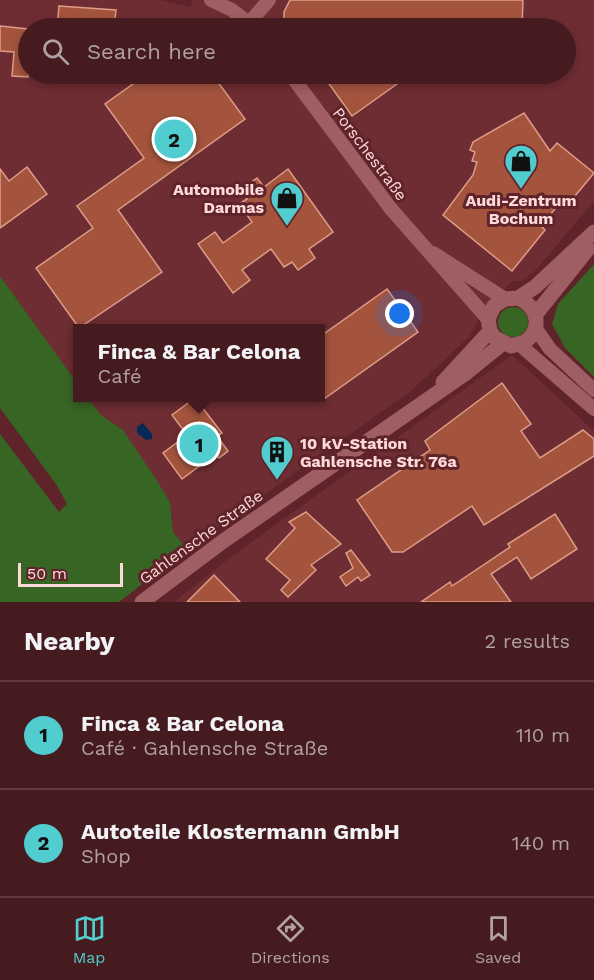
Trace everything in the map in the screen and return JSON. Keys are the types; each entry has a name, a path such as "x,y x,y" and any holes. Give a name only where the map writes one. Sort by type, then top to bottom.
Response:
{"street":[{"path":"211,0 232,10 242,18"},
{"path":"257,18 269,0"},
{"name":"Porschestraße","path":"297,84 391,209 429,250 489,325"},
{"name":"Gahlensche Straße","path":"428,398 489,325 494,306 535,287 594,232"},
{"path":"489,325 502,344 520,345 530,339 536,322 594,242"},
{"name":"Porschestraße","path":"429,250 512,298"},
{"path":"512,298 526,301 545,343 594,390"},
{"name":"Gahlensche Straße","path":"142,602 222,542 466,373 502,344"},
{"path":"520,345 594,409"}],"shaded area":[{"path":"0,0 159,0 191,7 192,0 594,0 594,201 537,269 522,281 513,281 488,303 470,336 411,391 187,549 173,532 170,502 123,430 101,415 91,402 325,402 325,324 73,324 73,377 0,276"},
{"path":"512,355 594,431 594,602 174,602 232,556"}],"green space":[{"path":"594,264 594,377 565,348 552,324 558,304"},
{"path":"0,276 73,377 73,402 91,402 101,415 123,430 170,502 173,532 187,549 119,602 0,602 0,434 59,512 67,504 56,484 0,408"},
{"path":"513,307 524,311 528,322 524,333 513,337 502,333 498,322 502,311"}],"water":[{"path":"143,423 152,434 152,439 146,440 137,433 137,427"}],"building":[{"path":"290,0 523,0 522,18 284,18 284,12"},
{"path":"59,6 116,10 115,18 58,18"},
{"path":"0,26 18,28 18,76 12,76 14,52 0,51"},
{"path":"133,84 219,84 245,119 118,210 162,272 85,324 76,324 36,268 93,228 77,206 144,158 105,104"},
{"path":"329,84 397,84 352,116"},
{"name":"Audi-Zentrum Bochum","path":"524,113 550,151 557,143 594,173 565,208 559,204 541,226 545,230 512,271 443,215 473,175 477,162 472,161 475,152 470,150 473,142"},
{"path":"27,167 47,194 0,228 0,169 9,181"},
{"name":"Automobile Darmas","path":"288,169 333,232 309,249 315,258 298,270 292,262 284,267 271,249 242,270 250,280 233,293 198,244 215,232 223,243 252,222 239,204 247,199 241,190 257,178 264,187"},
{"path":"387,289 418,332 325,398 325,333"},
{"path":"502,383 531,424 521,431 540,458 583,430 594,439 594,456 484,525 472,506 403,552 392,552 357,500 430,450 425,441"},
{"path":"190,402 198,402 222,433 217,436 228,451 219,458 216,455 209,459 182,479 163,453 187,435 172,415"},
{"path":"306,512 341,544 311,565 316,570 288,597 281,590 290,580 266,559 295,528 289,522"},
{"path":"555,514 577,549 531,579 517,557 491,574 511,602 421,602 450,582 452,586 510,547 508,544"},
{"path":"351,550 370,575 361,581 358,577 346,586 340,577 353,568 346,553"},
{"path":"214,575 240,602 187,602"}],"place":[{"name":"Autoteile Klostermann GmbH","path":"174,139"},
{"name":"Audi-Zentrum Bochum","path":"521,190"},
{"name":"Automobile Darmas","path":"287,227"},
{"name":"Finca & Bar Celona","path":"199,444"},
{"name":"10 kV-Station Gahlensche Str. 76a","path":"277,481"}]}
